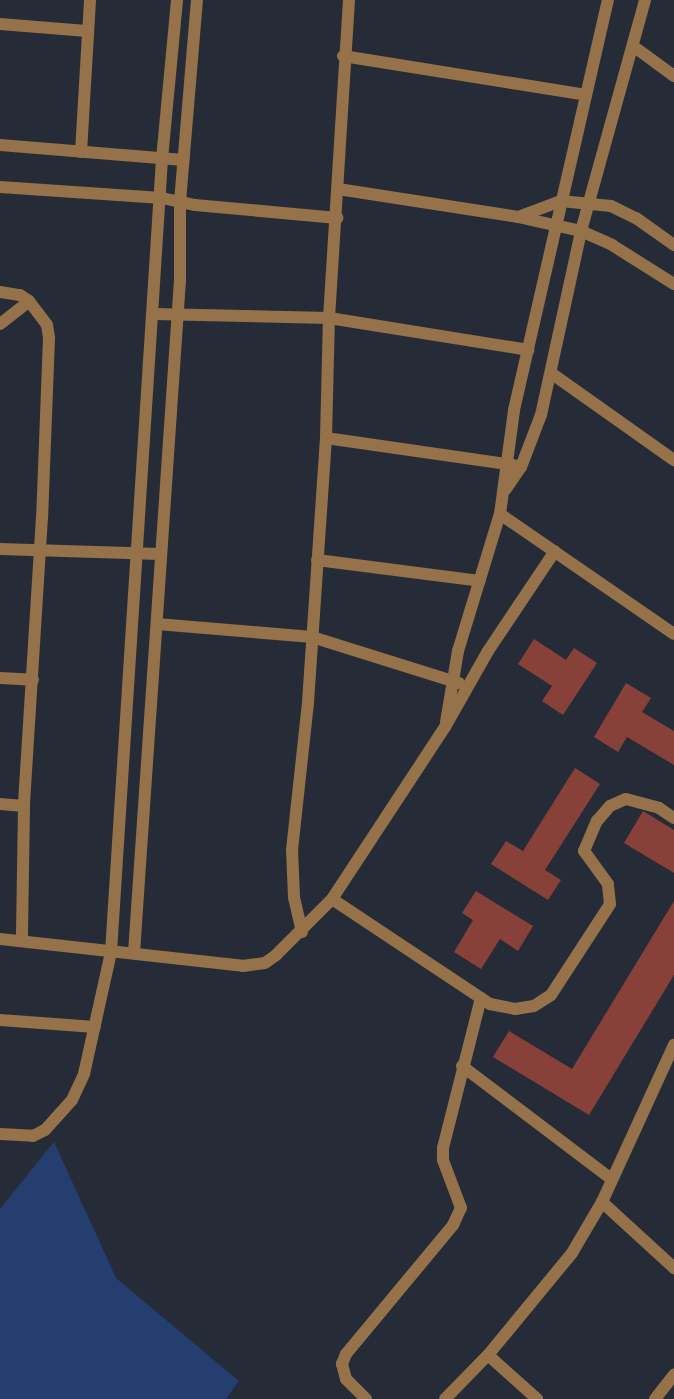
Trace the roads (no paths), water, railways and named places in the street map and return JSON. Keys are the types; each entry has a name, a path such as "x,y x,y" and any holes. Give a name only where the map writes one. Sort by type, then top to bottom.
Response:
{"street":[{"path":"81,152 90,0"},
{"path":"0,1134 33,1136 58,1119 72,1100 84,1074 111,952 135,553 162,198 162,159 177,0"},
{"path":"134,953 178,313 180,202 197,0"},
{"path":"302,932 294,897 292,850 312,637 326,438 329,318 337,218 343,56 349,0"},
{"path":"445,727 452,680 506,489 506,463 528,350 554,226 608,0"},
{"path":"506,489 521,467 541,416 581,231 645,0"},
{"path":"0,24 87,31"},
{"path":"633,46 674,76"},
{"path":"343,56 586,95"},
{"path":"0,145 183,160"},
{"path":"0,187 162,198 180,202 337,218"},
{"path":"338,189 518,217 581,231 612,245 674,284"},
{"path":"518,217 561,201 621,209 674,244"},
{"path":"0,292 20,295 29,301 47,325 49,338 40,550 24,806 22,940"},
{"path":"0,324 29,301"},
{"path":"154,314 178,313 329,318 528,350"},
{"path":"551,373 674,460"},
{"path":"326,438 506,463 521,467"},
{"path":"500,514 674,634"},
{"path":"0,549 160,554"},
{"path":"0,939 243,966 264,963 302,932 332,899 445,727 469,688 488,651 555,551"},
{"path":"317,560 480,581"},
{"path":"157,624 312,637 452,680 469,688"},
{"path":"0,678 33,680"},
{"path":"332,899 481,998 507,1008 525,1008 544,1002 582,949 610,904 608,884 584,851 597,821 610,806 626,799 636,799 659,808 674,818"},
{"path":"0,804 24,806"},
{"path":"366,1399 346,1379 342,1364 346,1354 453,1225 461,1208 443,1160 443,1148 462,1066 481,998"},
{"path":"0,1020 95,1026"},
{"path":"445,1399 488,1355 572,1253 602,1202 610,1178 674,1044"},
{"path":"462,1066 610,1178"},
{"path":"602,1202 674,1268"},
{"path":"488,1355 537,1399"},
{"path":"655,1399 674,1375"}]}
